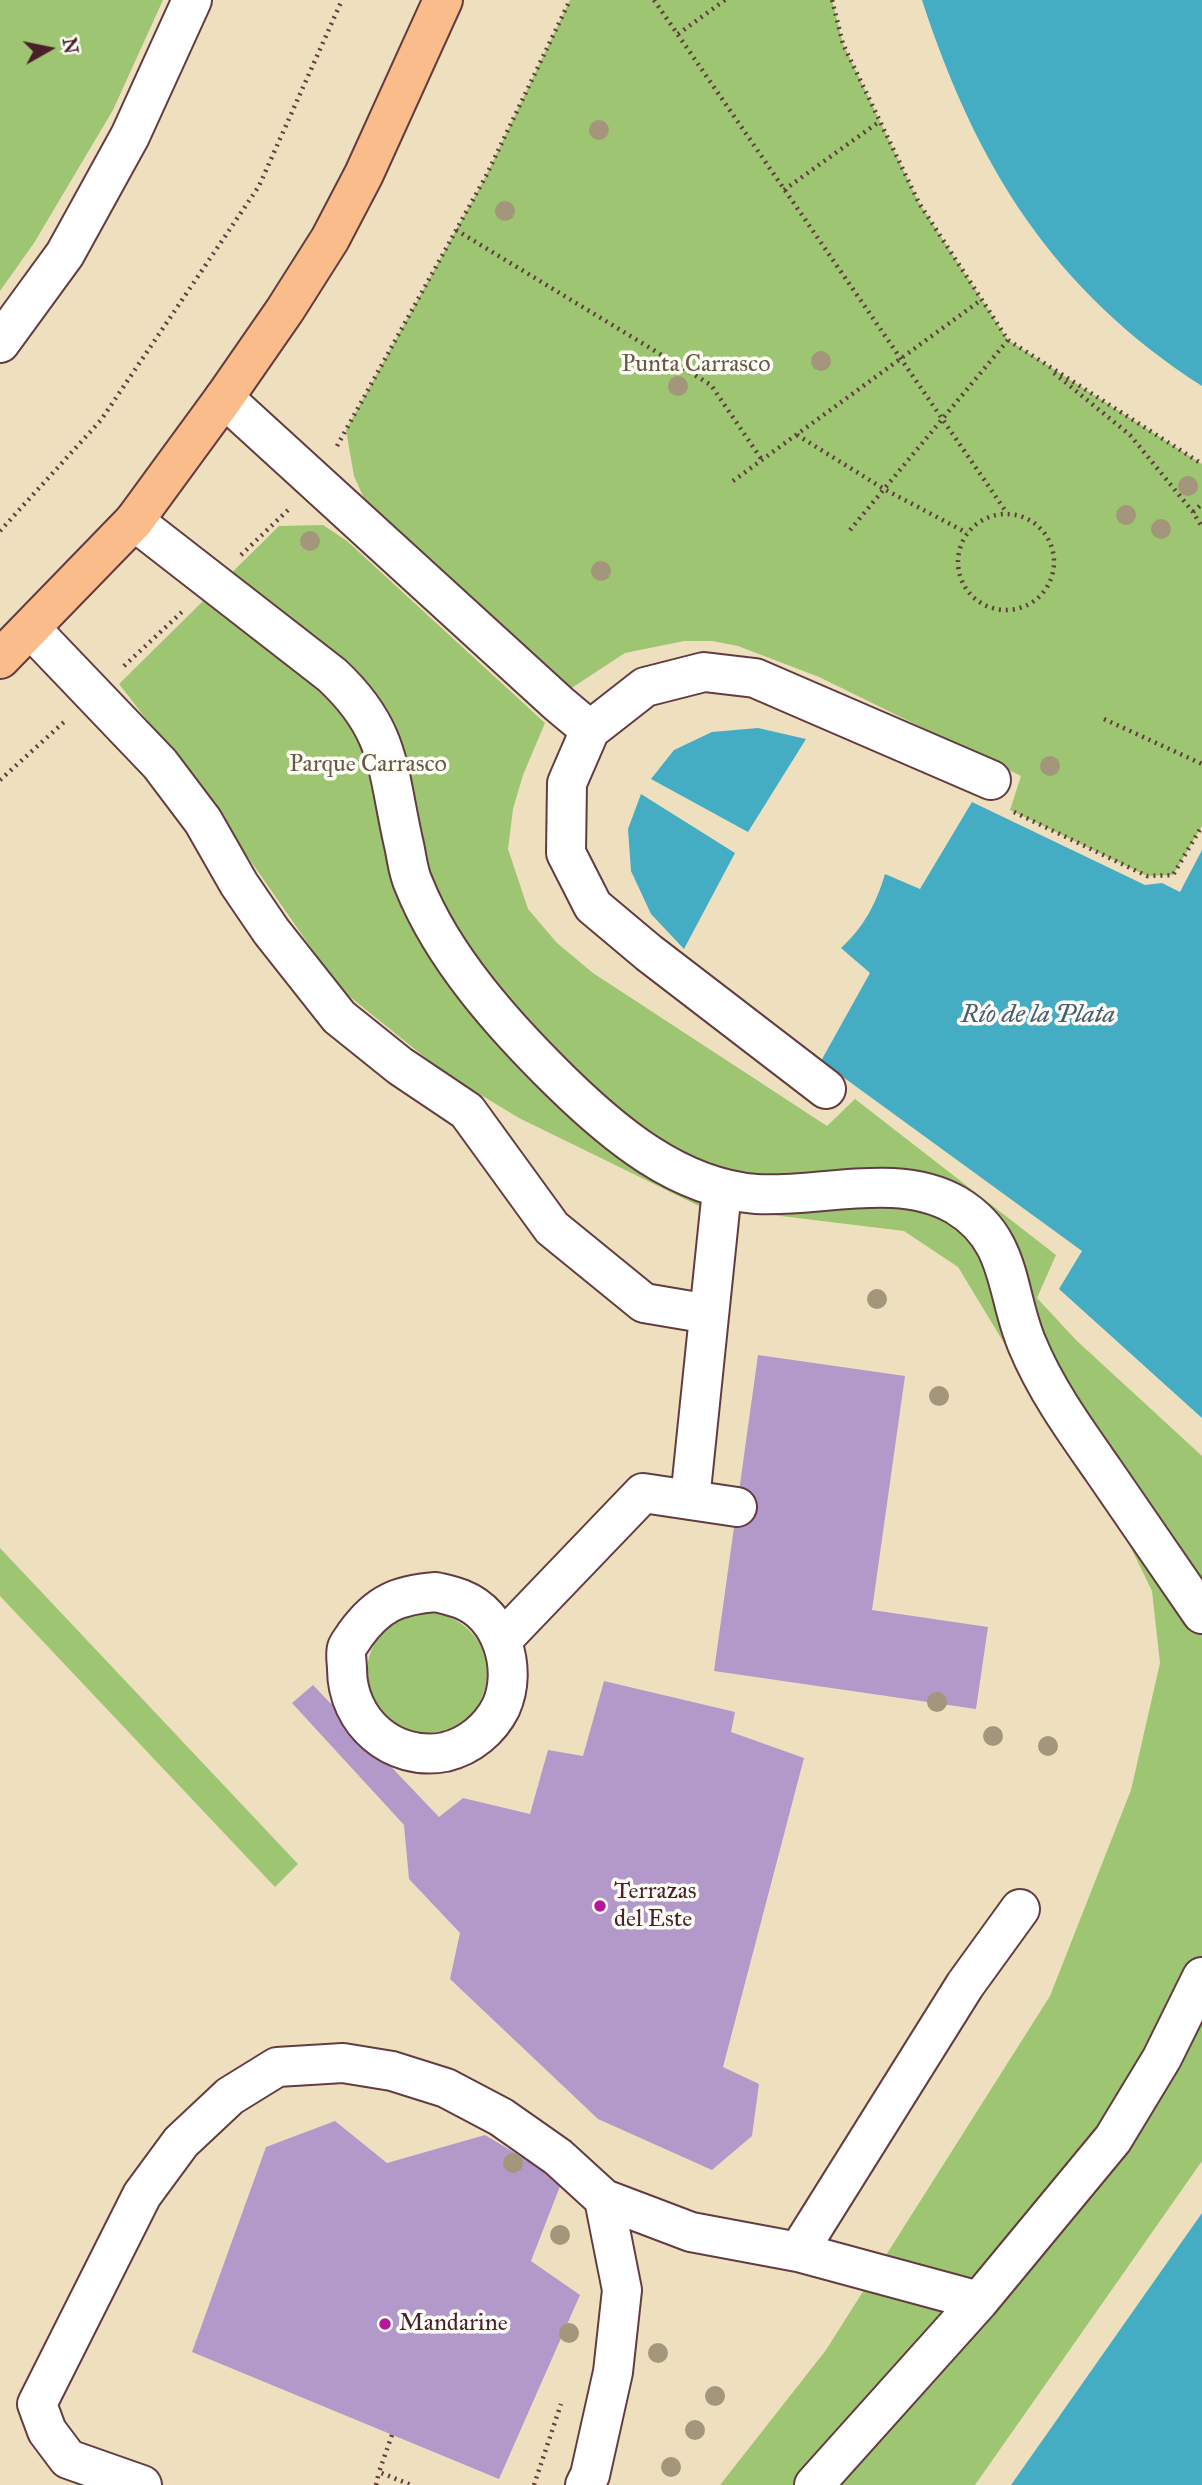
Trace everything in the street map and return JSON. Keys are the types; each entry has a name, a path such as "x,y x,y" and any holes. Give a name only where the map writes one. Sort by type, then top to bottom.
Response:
{"main road":[{"path":"0,659 134,521 285,310 330,239 443,0"}],"lane":[{"path":"0,343 65,254 130,136 192,0"},
{"path":"224,398 590,730"},
{"path":"134,521 354,695 381,742 412,883 434,928 461,969 514,1033 608,1126 688,1177 722,1190 757,1194 853,1188 911,1190 954,1204 978,1221 997,1247 1010,1282 1025,1341 1060,1407 1202,1614"},
{"path":"31,629 160,764 203,821 239,884 271,931 339,1017 400,1066 467,1111 552,1228 644,1303 709,1314"},
{"path":"825,1089 649,953 593,906 566,853 567,783 590,730 645,687 704,672 755,678 1001,795"},
{"path":"690,1500 722,1190"},
{"path":"502,1640 643,1493 737,1507"},
{"path":"436,1592 463,1600 486,1616 502,1640 509,1667 506,1695 495,1718 478,1737 456,1749 431,1754 419,1753 406,1751 383,1741 364,1723 352,1701 347,1676 347,1648 362,1626 382,1606 407,1594 436,1592"},
{"path":"798,2252 965,1985 1020,1909"},
{"path":"814,2485 979,2301 1113,2139 1162,2059 1202,1977"},
{"path":"142,2485 68,2459 47,2431 37,2404 142,2195 181,2143 230,2096 277,2067 343,2063 392,2071 446,2088 501,2117 558,2157 604,2199 691,2232 798,2252 979,2301"},
{"path":"585,2485 590,2475 612,2372 622,2290 604,2199"}],"path":[{"path":"0,531 101,420 259,186 342,0"},
{"path":"0,780 214,582 317,482 486,176 570,0"},
{"path":"654,0 1007,513"},
{"path":"678,34 725,0"},
{"path":"832,0 843,44 919,203 1008,340 1202,464"},
{"path":"784,190 880,121"},
{"path":"456,230 711,385 762,460"},
{"path":"733,481 981,300"},
{"path":"850,530 1008,340"},
{"path":"1040,361 1130,435 1193,512 1202,527"},
{"path":"797,435 884,489 967,533"},
{"path":"1193,512 1202,504"},
{"path":"1007,513 1023,516 1036,524 1053,551 1054,567 1050,582 1040,596 1027,605 1012,610 995,609 980,603 968,592 957,563 967,533 978,522 992,515 1007,513"},
{"path":"1104,719 1202,764"},
{"path":"1001,795 1147,876 1173,875 1202,826"},
{"path":"376,2485 392,2435"},
{"path":"379,2472 411,2485"}],"green space":[{"path":"0,0 163,0 113,110 34,243 0,291"},
{"name":"Punta Carrasco","path":"570,0 832,0 843,44 919,203 1008,340 1202,464 1202,826 1173,875 1147,876 1010,810 1021,776 819,677 738,646 712,641 684,641 625,653 570,689 370,512 354,476 346,430 486,176"},
{"name":"Parque Carrasco","path":"323,525 347,541 545,723 523,775 513,809 508,849 528,909 557,943 593,973 827,1126 855,1099 1056,1255 1037,1298 1076,1340 1202,1456 1202,2161 975,2485 720,2485 826,2350 1050,1996 1131,1790 1160,1663 1152,1591 1114,1513 1072,1455 958,1267 904,1231 699,1206 519,1118 443,1072 339,988 202,791 119,684 279,526"},
{"path":"0,1548 298,1864 275,1887 0,1596"},
{"path":"427,1613 450,1618 469,1631 482,1650 487,1673 482,1696 469,1715 450,1728 427,1733 404,1728 385,1715 372,1696 367,1673 372,1650 385,1631 404,1618"}],"water":[{"path":"922,0 1202,0 1202,386 1149,349 1103,309 1062,265 1026,219 995,170 968,117 943,60"},
{"path":"758,728 806,739 748,832 651,779 674,750 712,732"},
{"path":"641,794 735,853 684,949 651,914 631,871 628,829"},
{"name":"Río de la Plata","path":"972,802 1145,885 1162,883 1180,892 1202,850 1202,1418 1059,1289 1082,1251 821,1061 870,973 841,948 868,914 885,874 920,889"},
{"path":"1202,2213 1202,2485 1011,2485"}],"building":[{"path":"758,1355 905,1376 872,1610 988,1627 976,1709 714,1671"},
{"name":"Terrazas del Este","path":"604,1681 735,1712 731,1732 804,1758 723,2067 759,2084 752,2136 712,2170 598,2119 450,1979 460,1933 409,1879 404,1825 292,1703 313,1685 439,1817 463,1798 530,1814 548,1750 583,1756"},
{"name":"Mandarine","path":"335,2121 387,2163 485,2135 562,2181 531,2261 580,2295 499,2479 192,2352 266,2147"}],"place":[{"name":"Terrazas del Este","path":"600,1906"},
{"name":"Mandarine","path":"385,2324"}]}
